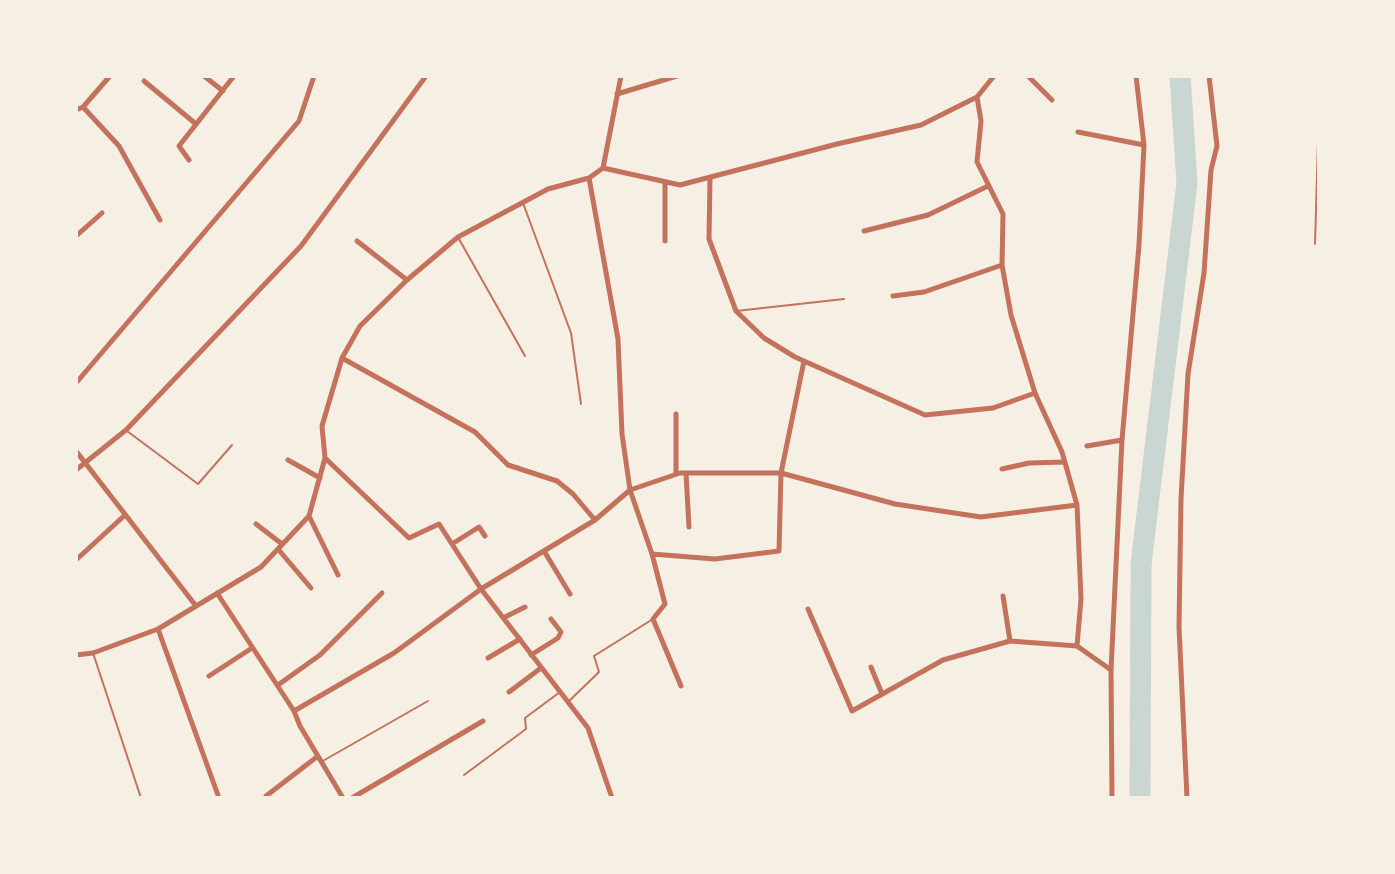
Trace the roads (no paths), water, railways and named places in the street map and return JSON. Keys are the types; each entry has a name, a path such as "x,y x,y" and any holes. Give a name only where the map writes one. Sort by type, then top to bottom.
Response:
{"street":[{"path":"110,76 80,109 119,146 160,220"},
{"path":"204,76 223,91"},
{"path":"189,160 179,146 234,76"},
{"path":"76,383 299,121 314,76"},
{"path":"76,470 126,430 301,246 426,76"},
{"path":"76,655 93,653 158,629 261,567 278,549 309,516 326,458 322,426 342,358 360,326 407,280 458,237 548,189 589,178 603,168 621,76"},
{"path":"617,94 677,76"},
{"path":"603,168 680,185 710,179 837,144 921,125 977,97 994,76"},
{"path":"1028,76 1052,100"},
{"path":"1112,798 1111,670 1122,440 1139,245 1144,145 1136,76"},
{"path":"1187,798 1179,627 1181,499 1188,374 1204,273 1211,170 1217,146 1209,76"},
{"path":"144,81 196,124"},
{"path":"977,97 981,121 977,162 1004,214 1002,265 1011,315 1035,393 1065,462 1077,506 1081,599 1077,646"},
{"path":"1077,132 1144,145"},
{"path":"589,178 618,339 622,434 630,490 652,555 665,604 652,619 681,686"},
{"path":"710,179 709,239 736,311 764,338 804,361 925,415 993,408 1035,393"},
{"path":"665,182 666,241"},
{"path":"864,231 928,215 988,186"},
{"path":"76,236 102,213"},
{"path":"357,241 407,280"},
{"path":"893,296 924,292 1002,265"},
{"path":"342,358 475,432 508,465 556,481 573,494 595,520"},
{"path":"652,555 715,559 779,551 781,473 804,361"},
{"path":"676,414 676,474"},
{"path":"1087,446 1122,440"},
{"path":"76,451 196,606"},
{"path":"326,458 410,538 439,524 481,590 588,728 612,798"},
{"path":"288,460 320,478"},
{"path":"1002,468 1029,463 1065,462"},
{"path":"686,472 689,526"},
{"path":"294,711 394,653 481,590 595,520 630,490 676,474 686,472 781,473 895,504 981,517 1077,506"},
{"path":"76,560 125,515"},
{"path":"309,516 338,575"},
{"path":"256,524 282,544"},
{"path":"452,544 479,528 485,536"},
{"path":"278,549 311,588"},
{"path":"544,551 570,594"},
{"path":"217,593 294,711 343,798"},
{"path":"278,685 320,654 382,593"},
{"path":"1003,596 1010,641"},
{"path":"503,618 525,607"},
{"path":"808,609 852,711 943,660 1010,641 1077,646 1111,670"},
{"path":"531,655 558,638 561,632 551,619"},
{"path":"158,629 219,798"},
{"path":"488,658 520,639"},
{"path":"209,676 252,648"},
{"path":"871,667 882,694"},
{"path":"509,692 542,668"},
{"path":"352,798 483,721"},
{"path":"266,796 320,759"}],"lane":[{"path":"1315,244 1318,141"},
{"path":"523,203 571,333 581,404"},
{"path":"458,237 525,356"},
{"path":"736,311 843,299"},
{"path":"126,430 198,484 232,445"},
{"path":"568,702 598,672 594,656 652,619"},
{"path":"93,653 141,798"},
{"path":"464,775 526,729 525,718 560,692"},
{"path":"320,759 428,701"}],"waterway":[{"path":"1140,798 1141,564 1187,183 1180,76"}]}
